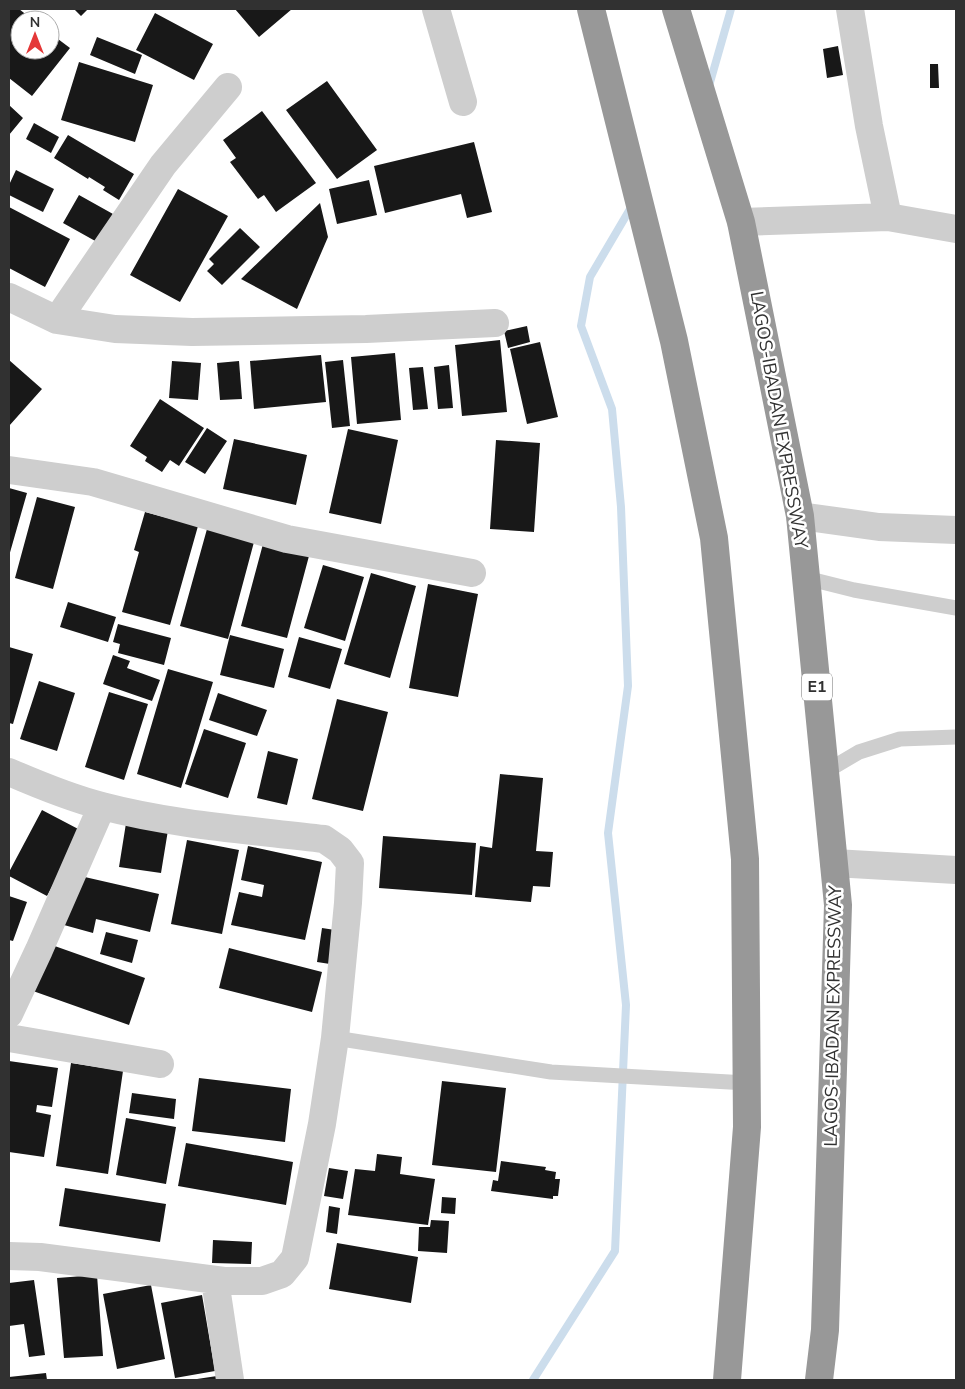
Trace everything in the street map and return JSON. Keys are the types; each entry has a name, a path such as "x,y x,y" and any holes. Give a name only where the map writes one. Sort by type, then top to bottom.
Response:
{"highway":[{"path":"591,9 674,341 714,538 745,859 746,1136 727,1380"},
{"name":"LAGOS-IBADAN EXPRESSWAY","path":"676,9 741,222 800,516 838,905 825,1330 820,1380"}],"street":[{"path":"436,9 463,102"},
{"path":"850,9 869,126 888,217"},
{"path":"56,320 164,165 228,87"},
{"path":"741,222 888,217 956,230"},
{"path":"9,297 56,320 115,328 192,332 495,323"},
{"path":"9,470 93,482 287,539 472,573"},
{"path":"800,516 879,527 956,530"},
{"path":"9,772 55,791 102,806 193,824 324,839 340,850 350,863 334,1038 322,1124 295,1258 282,1274 262,1281 216,1280 40,1257 9,1256"},
{"path":"9,1014 102,806"},
{"path":"834,863 956,870"},
{"path":"9,1038 160,1064"},
{"path":"216,1280 230,1380"}],"lane":[{"path":"806,578 854,590 956,608"},
{"path":"825,772 859,752 900,739 956,737"},
{"path":"334,1038 551,1072 605,1077 747,1083"}],"building":[{"path":"9,9 19,9 20,10 10,10 10,60 60,60 60,40 70,48 32,96 9,78"},
{"path":"74,9 88,9 81,16"},
{"path":"235,9 292,9 259,37"},
{"path":"155,13 213,44 194,80 136,50"},
{"path":"97,37 142,55 135,74 90,55"},
{"path":"838,46 843,75 827,78 823,49"},
{"path":"79,62 153,85 135,142 61,120"},
{"path":"930,64 938,64 939,88 930,88"},
{"path":"327,81 377,150 337,179 286,110"},
{"path":"9,105 23,118 9,135"},
{"path":"262,111 316,183 276,212 264,195 258,199 230,162 236,158 223,140"},
{"path":"34,123 59,137 51,153 26,139"},
{"path":"68,135 134,174 119,200 103,190 105,187 54,158"},
{"path":"474,142 492,212 467,218 461,194 385,213 374,166"},
{"path":"16,170 54,189 43,212 9,195 9,185"},
{"path":"369,180 377,215 337,224 329,189"},
{"path":"178,189 228,216 180,302 130,275"},
{"path":"79,195 113,214 97,242 63,223"},
{"path":"320,203 328,237 297,309 241,279"},
{"path":"9,207 70,239 45,287 9,268"},
{"path":"240,228 260,247 222,285 207,271 214,264 209,259"},
{"path":"527,326 530,342 508,348 504,331"},
{"path":"500,340 507,412 462,416 455,345"},
{"path":"540,342 558,417 527,424 510,349"},
{"path":"395,353 401,420 357,424 351,357"},
{"path":"321,355 326,402 254,409 250,361"},
{"path":"9,360 42,389 9,426"},
{"path":"343,360 350,426 332,428 325,362"},
{"path":"172,361 201,363 198,400 169,398"},
{"path":"239,361 242,399 220,400 217,363"},
{"path":"449,365 453,408 438,409 434,367"},
{"path":"423,367 428,409 413,410 409,368"},
{"path":"160,399 204,428 179,466 170,460 162,472 145,461 147,457 130,446"},
{"path":"207,428 227,441 205,474 185,462"},
{"path":"348,429 398,440 381,524 329,513"},
{"path":"234,439 307,455 296,505 223,489"},
{"path":"496,440 540,443 534,532 490,529"},
{"path":"9,488 27,493 9,556"},
{"path":"37,497 75,507 53,589 15,578"},
{"path":"145,512 198,526 170,625 122,612 139,552 134,550"},
{"path":"207,529 254,542 228,639 180,626"},
{"path":"263,544 309,556 287,638 241,626"},
{"path":"323,565 364,577 345,641 304,628"},
{"path":"371,573 416,586 390,678 344,664"},
{"path":"428,584 478,594 458,697 409,688"},
{"path":"68,602 116,617 108,642 60,627"},
{"path":"118,624 171,638 164,665 118,653 120,644 113,642"},
{"path":"230,635 284,649 274,688 220,675"},
{"path":"299,637 342,649 330,689 288,677"},
{"path":"9,647 33,654 13,724 9,723"},
{"path":"113,655 130,661 127,668 160,680 152,701 103,684"},
{"path":"168,669 213,682 181,788 137,774"},
{"path":"39,681 75,693 57,751 20,739"},
{"path":"109,692 148,704 124,780 85,767"},
{"path":"218,693 267,710 257,736 209,720"},
{"path":"337,699 388,712 363,811 312,799"},
{"path":"204,729 246,743 228,798 185,784"},
{"path":"268,751 298,759 287,805 257,798"},
{"path":"500,774 543,778 536,851 553,852 550,887 533,886 531,902 475,897 480,846 492,848"},
{"path":"42,810 82,831 47,896 9,876 9,872"},
{"path":"127,817 169,824 161,873 119,867"},
{"path":"383,836 476,843 472,895 379,888"},
{"path":"187,840 239,850 222,934 171,924"},
{"path":"248,846 322,862 305,940 231,925 239,892 262,897 264,885 241,880"},
{"path":"76,875 159,894 150,932 96,919 93,933 64,925"},
{"path":"9,896 27,902 13,941 9,940"},
{"path":"322,928 335,930 330,964 317,962"},
{"path":"106,932 138,940 132,963 100,954"},
{"path":"49,944 145,978 129,1025 33,991"},
{"path":"229,948 322,972 312,1012 219,988"},
{"path":"9,1061 58,1068 52,1107 37,1105 36,1112 51,1115 44,1157 9,1152"},
{"path":"71,1063 123,1071 108,1174 56,1166"},
{"path":"199,1078 291,1089 285,1142 192,1131"},
{"path":"442,1081 506,1088 496,1172 432,1165"},
{"path":"132,1093 176,1099 174,1119 129,1113"},
{"path":"126,1118 176,1127 166,1184 116,1175"},
{"path":"186,1143 293,1162 286,1205 178,1186"},
{"path":"377,1154 402,1157 400,1174 435,1179 428,1225 348,1215 355,1169 375,1171"},
{"path":"501,1161 546,1167 545,1170 556,1172 555,1179 560,1179 558,1196 553,1196 553,1199 491,1191 493,1180 498,1181"},
{"path":"329,1168 348,1171 343,1199 324,1196"},
{"path":"65,1188 166,1204 160,1242 59,1226"},
{"path":"442,1197 456,1198 455,1214 441,1213"},
{"path":"329,1206 340,1208 337,1234 326,1232"},
{"path":"431,1220 449,1221 447,1253 418,1251 419,1227 430,1227"},
{"path":"213,1240 252,1242 251,1264 212,1263"},
{"path":"337,1243 418,1257 411,1303 329,1289"},
{"path":"97,1275 103,1356 64,1358 57,1278"},
{"path":"34,1280 45,1355 29,1357 24,1324 9,1326 9,1283"},
{"path":"151,1285 165,1359 117,1369 103,1294"},
{"path":"202,1295 215,1371 175,1378 161,1303"},
{"path":"46,1373 47,1380 9,1380 9,1377"},
{"path":"217,1376 217,1380 197,1380 197,1379"}],"waterway":[{"path":"709,86 731,9"},
{"path":"533,1380 615,1251 626,1005 608,833 628,686 621,507 612,409 581,326 590,277 633,204"}]}
